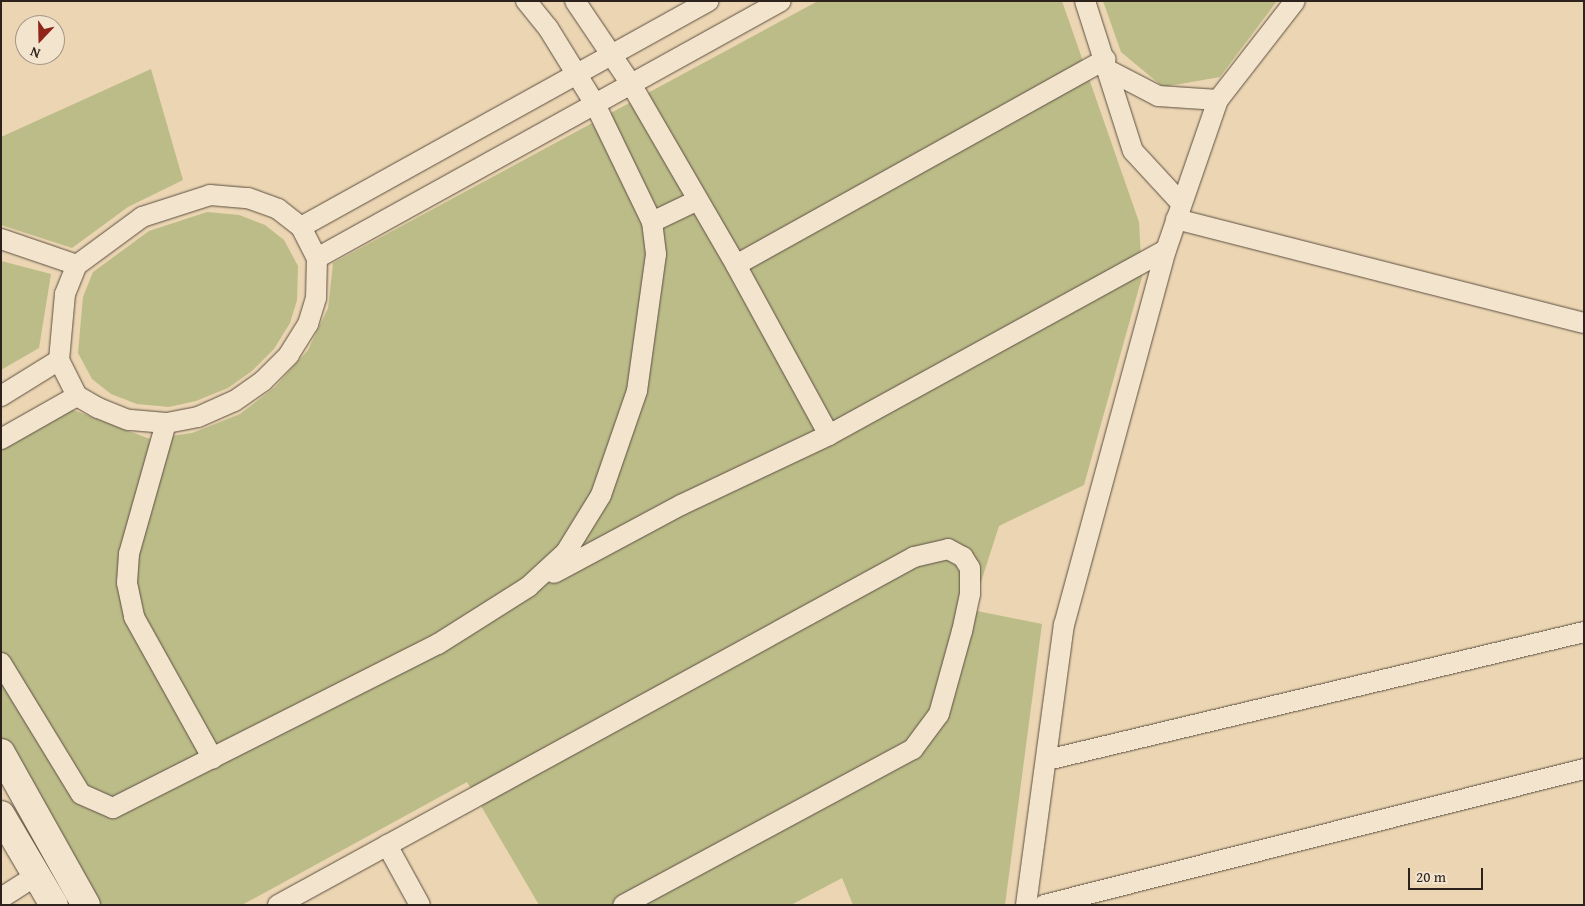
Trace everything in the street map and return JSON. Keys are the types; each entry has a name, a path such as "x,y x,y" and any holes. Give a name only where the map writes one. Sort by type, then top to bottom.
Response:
{"main road":[{"path":"1,752 86,905"},
{"path":"1,815 54,905"}],"street":[{"path":"526,1 579,74 595,104 652,222 656,254 651,315 637,390 601,494 566,552 528,587"},
{"path":"575,1 609,56 631,84 736,265 829,435"},
{"path":"301,227 709,1"},
{"path":"317,258 781,1"},
{"path":"1085,1 1108,65 1133,151 1178,211 1581,318"},
{"path":"1026,905 1068,608 1166,250 1218,100 1296,1"},
{"path":"1108,65 1158,96 1218,100"},
{"path":"736,265 1108,65"},
{"path":"210,194 248,198 278,209 301,227 317,258 316,298 308,324 289,355 234,401 198,417 166,423 128,420 77,396 59,360 65,294 77,265 142,217 210,194"},
{"path":"652,222 698,200"},
{"path":"1,239 77,265"},
{"path":"1,663 81,794 96,803 113,808 129,803 438,644 528,587 681,505 829,435 1166,250"},
{"path":"1,396 59,360"},
{"path":"1,439 77,396"},
{"path":"166,423 130,554 127,583 134,617 213,759"},
{"path":"278,905 914,557 948,549 963,557 970,568 970,594 962,631 939,714 918,743 623,905"},
{"path":"1047,760 1584,632"},
{"path":"1044,905 1584,769"},
{"path":"387,845 420,905"},
{"path":"1,898 38,875"}],"green space":[{"path":"818,1 1062,1 1139,222 1142,277 1084,485 999,526 972,610 1042,624 1005,905 853,905 842,878 791,905 539,905 467,782 242,905 91,905 1,743 1,446 68,408 150,439 192,433 240,414 275,387 308,350 328,308 333,263"},
{"path":"1103,1 1277,1 1220,77 1163,87 1121,52"},
{"path":"151,69 183,180 128,207 72,248 1,225 1,137"},
{"path":"207,212 239,215 265,225 284,240 298,266 297,300 290,323 274,349 252,371 228,388 196,401 169,407 137,404 111,394 92,379 78,353 83,297 93,272 149,231"},
{"path":"1,261 51,274 39,348 1,370"}]}
